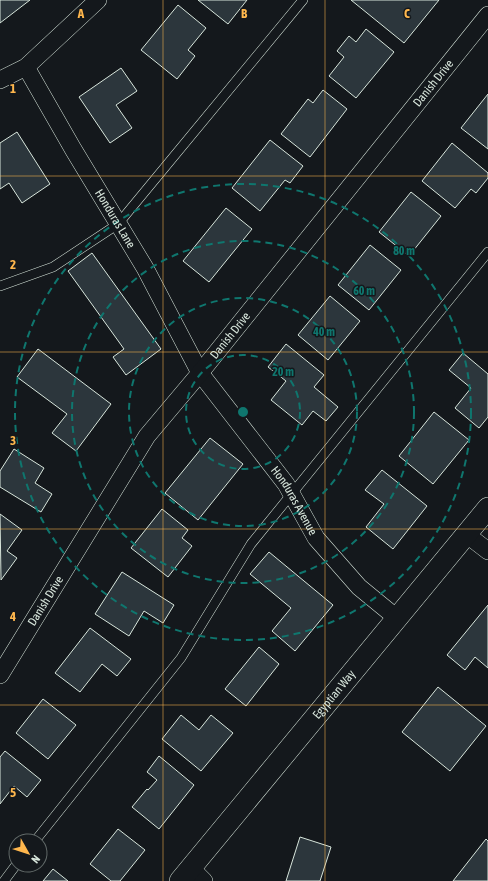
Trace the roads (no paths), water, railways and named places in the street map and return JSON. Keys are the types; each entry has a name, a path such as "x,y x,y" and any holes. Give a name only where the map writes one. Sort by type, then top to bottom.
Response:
{"street":[{"path":"0,80 26,67 98,0"},
{"name":"Danish Drive","path":"0,675 147,436 200,373 488,14"},
{"name":"Honduras Lane","path":"26,67 145,268 200,373"},
{"name":"Honduras Avenue","path":"200,373 286,484 316,538 359,587 398,619"},
{"name":"Egyptian Way","path":"192,877 488,508"},
{"path":"466,534 488,551"}],"lane":[{"path":"0,289 53,267 118,224 302,0"},
{"path":"41,833 181,658 251,544 488,252"}]}
